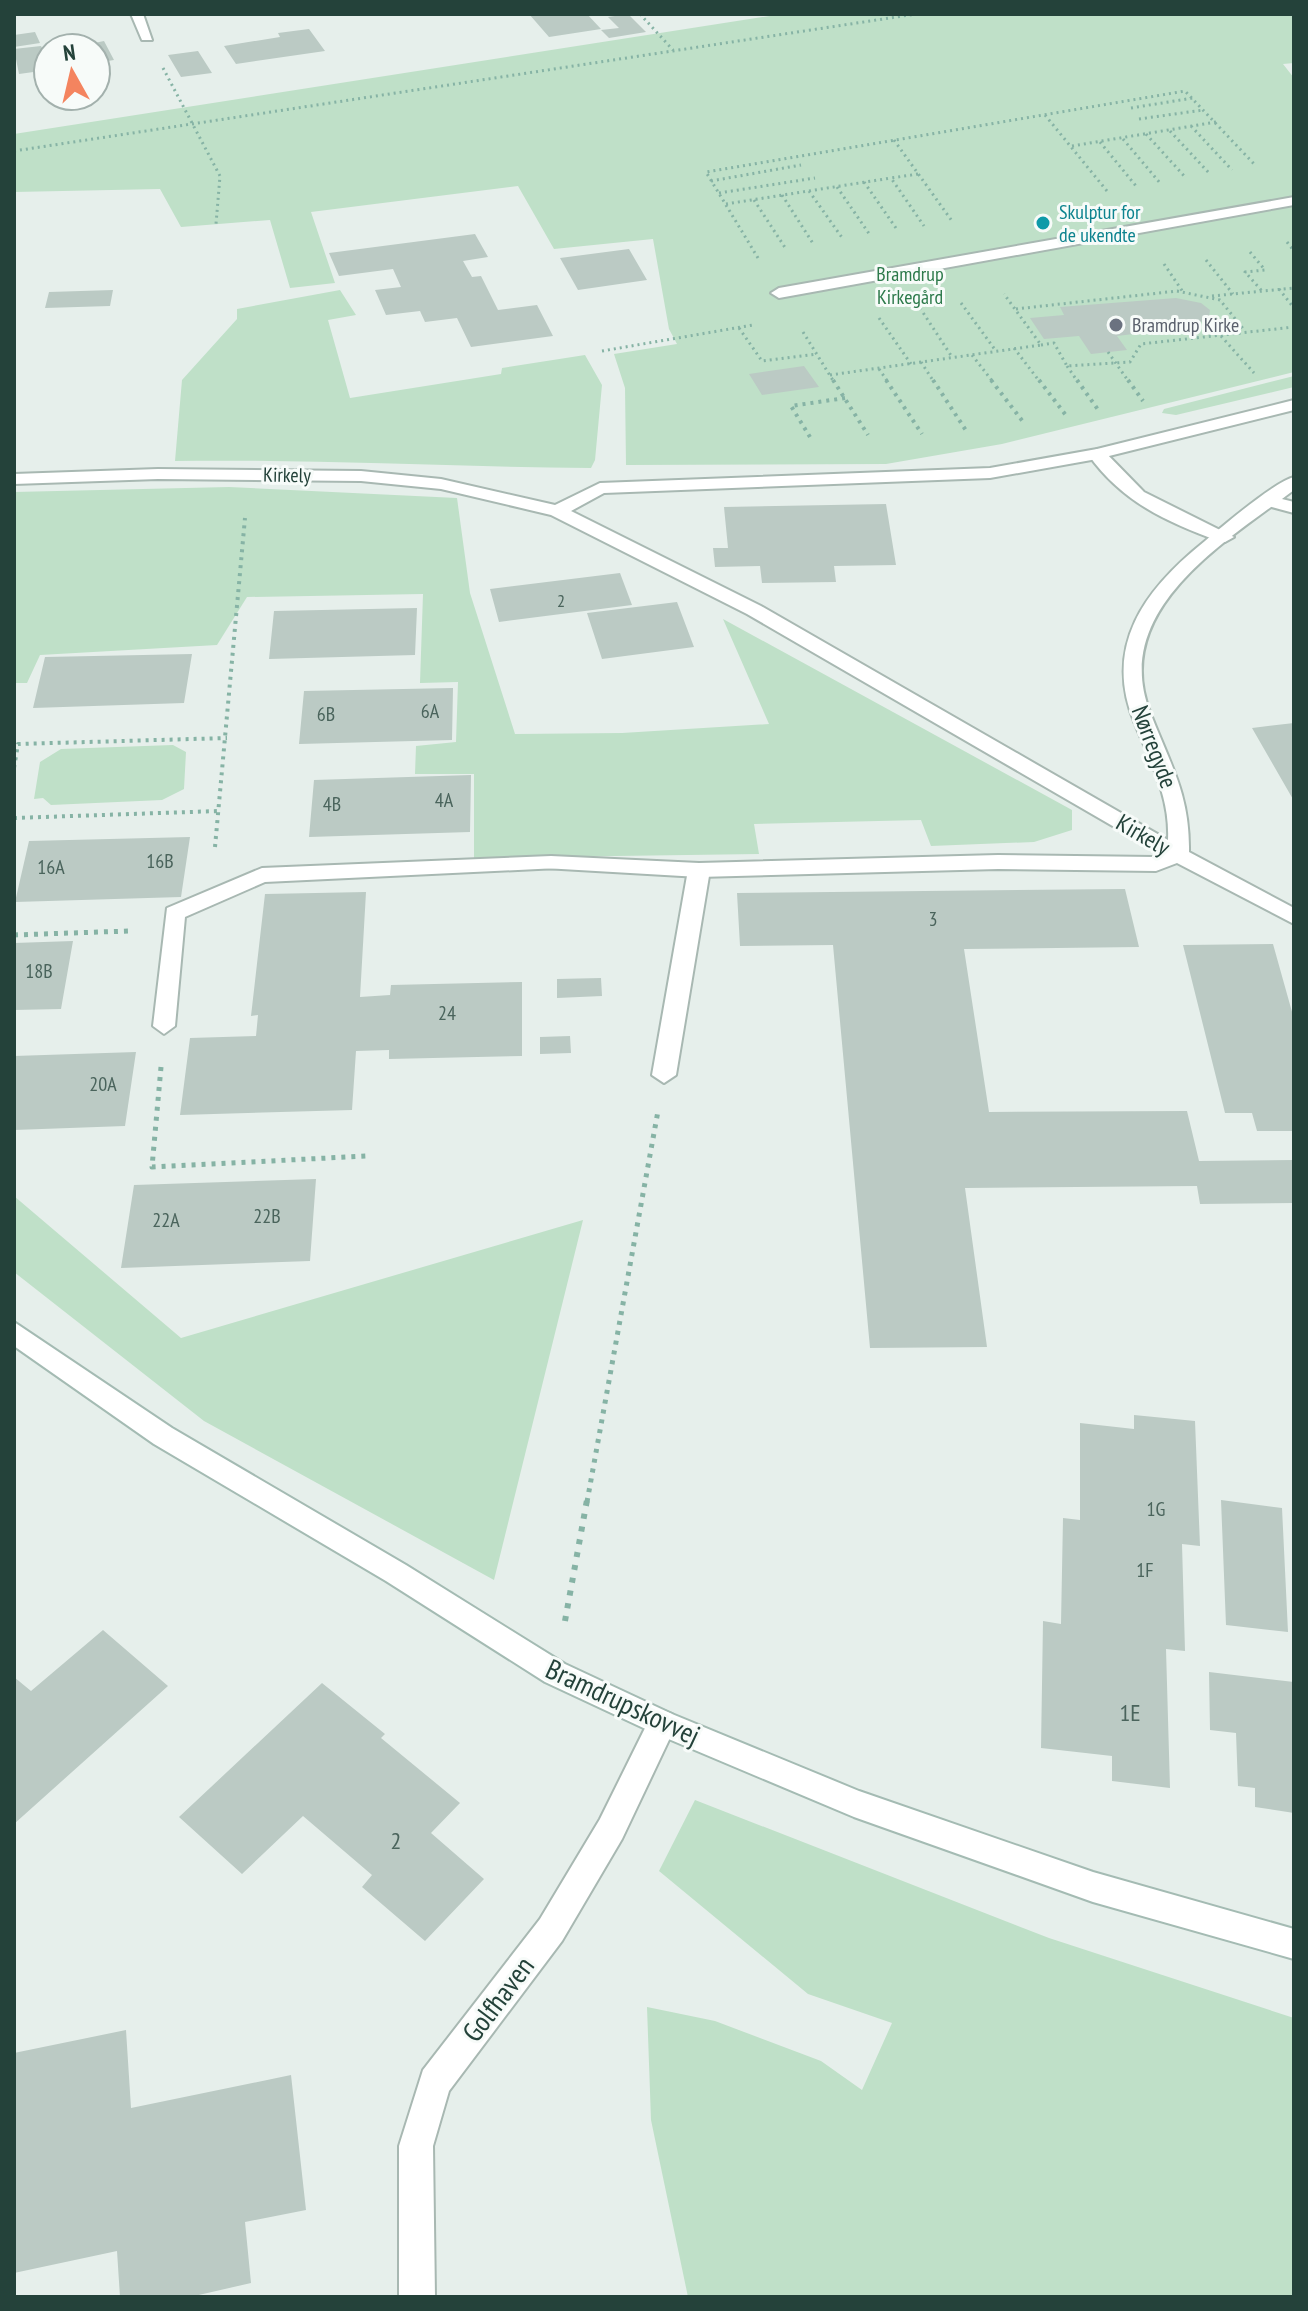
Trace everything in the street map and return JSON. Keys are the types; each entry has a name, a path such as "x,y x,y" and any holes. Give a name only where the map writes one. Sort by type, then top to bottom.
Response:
{"street":[{"path":"137,14 147,37"},
{"path":"779,293 1292,201"},
{"path":"557,511 600,488 896,480 990,473 1097,454 1294,405"},
{"path":"1097,454 1113,478 1141,501 1179,521 1225,537"},
{"name":"Kirkely","path":"14,479 361,476 441,484 557,511 754,610 1178,855"},
{"name":"Nørregyde","path":"1178,855 1178,807 1134,695 1133,655 1142,618 1177,574 1294,482"},
{"path":"1270,501 1294,508"},
{"path":"1178,855 1294,917"},
{"name":"Kirkely","path":"175,913 262,875 551,863 699,870 998,862 1156,864 1178,855"},
{"path":"664,1075 699,870"},
{"path":"164,1026 175,913"},
{"name":"Bramdrupskovvej","path":"14,1332 163,1436 396,1573 555,1673 662,1723 854,1803 1093,1887 1294,1944"},
{"name":"Golfhaven","path":"417,2297 416,2146 435,2082 551,1930 611,1829 662,1723"}],"path":[{"path":"640,14 673,51"},
{"path":"14,151 916,14"},
{"path":"147,37 220,176 216,224"},
{"path":"896,480 706,172 1185,91 1292,201"},
{"path":"1131,108 1194,98"},
{"path":"1139,119 1204,110"},
{"path":"1045,114 1138,229"},
{"path":"1071,146 1216,122"},
{"path":"1191,126 1266,206"},
{"path":"1169,130 1243,210"},
{"path":"1146,134 1219,214"},
{"path":"1122,138 1192,219"},
{"path":"1100,142 1167,224"},
{"path":"711,181 801,165"},
{"path":"725,204 918,174"},
{"path":"719,193 815,178"},
{"path":"891,178 950,263"},
{"path":"864,182 924,267"},
{"path":"837,187 896,273"},
{"path":"809,191 870,277"},
{"path":"782,195 839,283"},
{"path":"754,200 811,288"},
{"path":"1248,249 1265,270 1245,272 1262,291"},
{"path":"1156,253 1183,293"},
{"path":"1205,258 1233,294"},
{"path":"1211,297 1294,288"},
{"path":"1279,289 1294,308"},
{"path":"1015,309 1183,293 1220,300 1246,332"},
{"path":"912,296 952,357"},
{"path":"960,301 996,351"},
{"path":"878,315 911,364"},
{"path":"1067,366 1130,362 1141,344 1294,327"},
{"path":"739,328 762,361 817,354"},
{"path":"1220,335 1255,374 1241,378"},
{"path":"602,351 674,340"},
{"path":"1041,345 1054,343 1100,411"},
{"path":"1014,348 1068,418"},
{"path":"1108,352 1143,402"},
{"path":"972,354 1027,427 1013,430"},
{"path":"921,362 972,439"},
{"path":"879,368 923,435"},
{"path":"813,443 791,406 845,398"},
{"path":"1131,404 1157,398"},
{"path":"1089,414 1107,410"},
{"path":"1054,421 1079,416"},
{"path":"210,899 227,738 248,475"},
{"path":"14,768 18,744 227,738"},
{"path":"14,818 219,811"},
{"path":"14,935 132,931 175,913"},
{"path":"164,1026 152,1167 367,1156"},
{"path":"555,1673 664,1075"}],"green space":[{"name":"Bramdrup Kirkegård","path":"782,14 1294,14 1294,63 1283,64 1294,78 1294,372 1002,444 886,464 626,465 625,388 614,354 677,344 669,329 653,239 554,249 518,186 311,212 335,283 290,288 270,220 181,227 160,189 14,192 14,134"},
{"path":"340,290 356,315 328,320 350,398 501,374 502,368 585,355 602,385 595,460 591,468 175,461 182,380 237,319 237,309"},
{"path":"1294,376 1294,387 1176,415 1162,413 1164,409"},
{"path":"229,487 457,498 470,593 515,734 622,733 769,724 723,619 1072,810 1072,830 1034,842 931,846 921,820 754,824 759,854 474,858 474,774 415,774 416,746 456,742 458,682 420,683 423,594 247,597 217,645 40,655 27,683 14,683 14,492"},
{"path":"173,745 186,752 184,789 162,800 51,805 43,798 34,799 40,762 61,749"},
{"path":"14,1196 181,1338 583,1220 494,1580 204,1421 14,1272"},
{"path":"695,1800 1049,1938 1294,2018 1294,2297 688,2297 651,2120 647,2007 715,2021 821,2061 862,2090 892,2023 808,1994 659,1871"}],"building":[{"path":"529,14 587,14 601,29 549,37"},
{"path":"628,14 646,32 609,38 601,30 619,28 608,17"},
{"path":"309,29 325,51 236,64 224,46 280,37 278,33"},
{"path":"32,32 32,44 14,47 14,35"},
{"path":"32,47 32,72 19,74 14,49"},
{"path":"198,51 212,73 181,77 168,55"},
{"path":"475,234 488,257 463,261 472,277 481,276 498,310 537,305 553,336 471,347 457,318 425,322 420,311 386,315 375,290 401,287 393,269 339,276 329,253"},
{"path":"629,249 647,280 578,290 560,258"},
{"path":"113,290 110,306 45,308 49,292"},
{"name":"Bramdrup Kirke","path":"1176,298 1201,303 1210,310 1209,318 1197,324 1199,326 1117,336 1127,350 1091,354 1079,336 1044,339 1030,318 1064,315 1060,307"},
{"path":"804,366 819,387 762,395 749,374"},
{"path":"886,504 896,565 834,566 836,582 762,583 760,566 715,567 713,548 728,548 724,507"},
{"path":"620,573 632,605 499,622 490,589"},
{"path":"677,602 694,647 602,659 587,613"},
{"path":"417,608 415,655 269,659 274,611"},
{"path":"192,654 184,703 33,708 45,657"},
{"path":"453,688 452,740 299,744 304,691"},
{"path":"1294,723 1294,801 1252,728"},
{"path":"471,775 470,832 309,837 314,780"},
{"path":"190,837 181,897 15,902 29,841"},
{"path":"1125,889 1139,947 964,949 989,1112 1187,1111 1199,1161 1294,1160 1294,1203 1200,1204 1197,1186 965,1188 987,1347 870,1348 833,945 740,946 737,893"},
{"path":"366,892 360,997 390,995 391,985 522,982 522,1056 389,1059 389,1050 356,1051 352,1110 180,1115 190,1038 256,1036 258,1015 251,1016 265,894"},
{"path":"73,941 61,1009 14,1010 14,943"},
{"path":"1273,944 1294,1019 1294,1131 1257,1131 1252,1113 1225,1113 1183,945"},
{"path":"601,978 602,996 557,998 557,979"},
{"path":"570,1036 571,1053 540,1054 540,1037"},
{"path":"136,1052 125,1126 14,1130 14,1056"},
{"path":"316,1179 310,1261 121,1268 134,1185"},
{"path":"1134,1415 1195,1421 1200,1546 1182,1544 1185,1651 1166,1649 1170,1788 1112,1781 1112,1756 1041,1748 1043,1621 1061,1624 1063,1518 1080,1520 1080,1423 1134,1429"},
{"path":"1221,1500 1282,1508 1288,1632 1226,1625"},
{"path":"103,1630 168,1686 14,1824 14,1677 31,1691"},
{"path":"1209,1672 1294,1682 1294,1813 1255,1807 1255,1788 1238,1786 1236,1733 1210,1730"},
{"path":"322,1683 385,1734 381,1738 460,1803 431,1833 484,1879 425,1941 362,1887 372,1875 303,1816 242,1874 179,1817"},
{"path":"126,2030 131,2108 291,2075 306,2210 245,2222 251,2283 190,2297 120,2297 117,2251 14,2273 14,2053"}],"place":[{"name":"Skulptur for de ukendte","path":"1043,223"},
{"name":"Bramdrup Kirke","path":"1116,325"}]}
